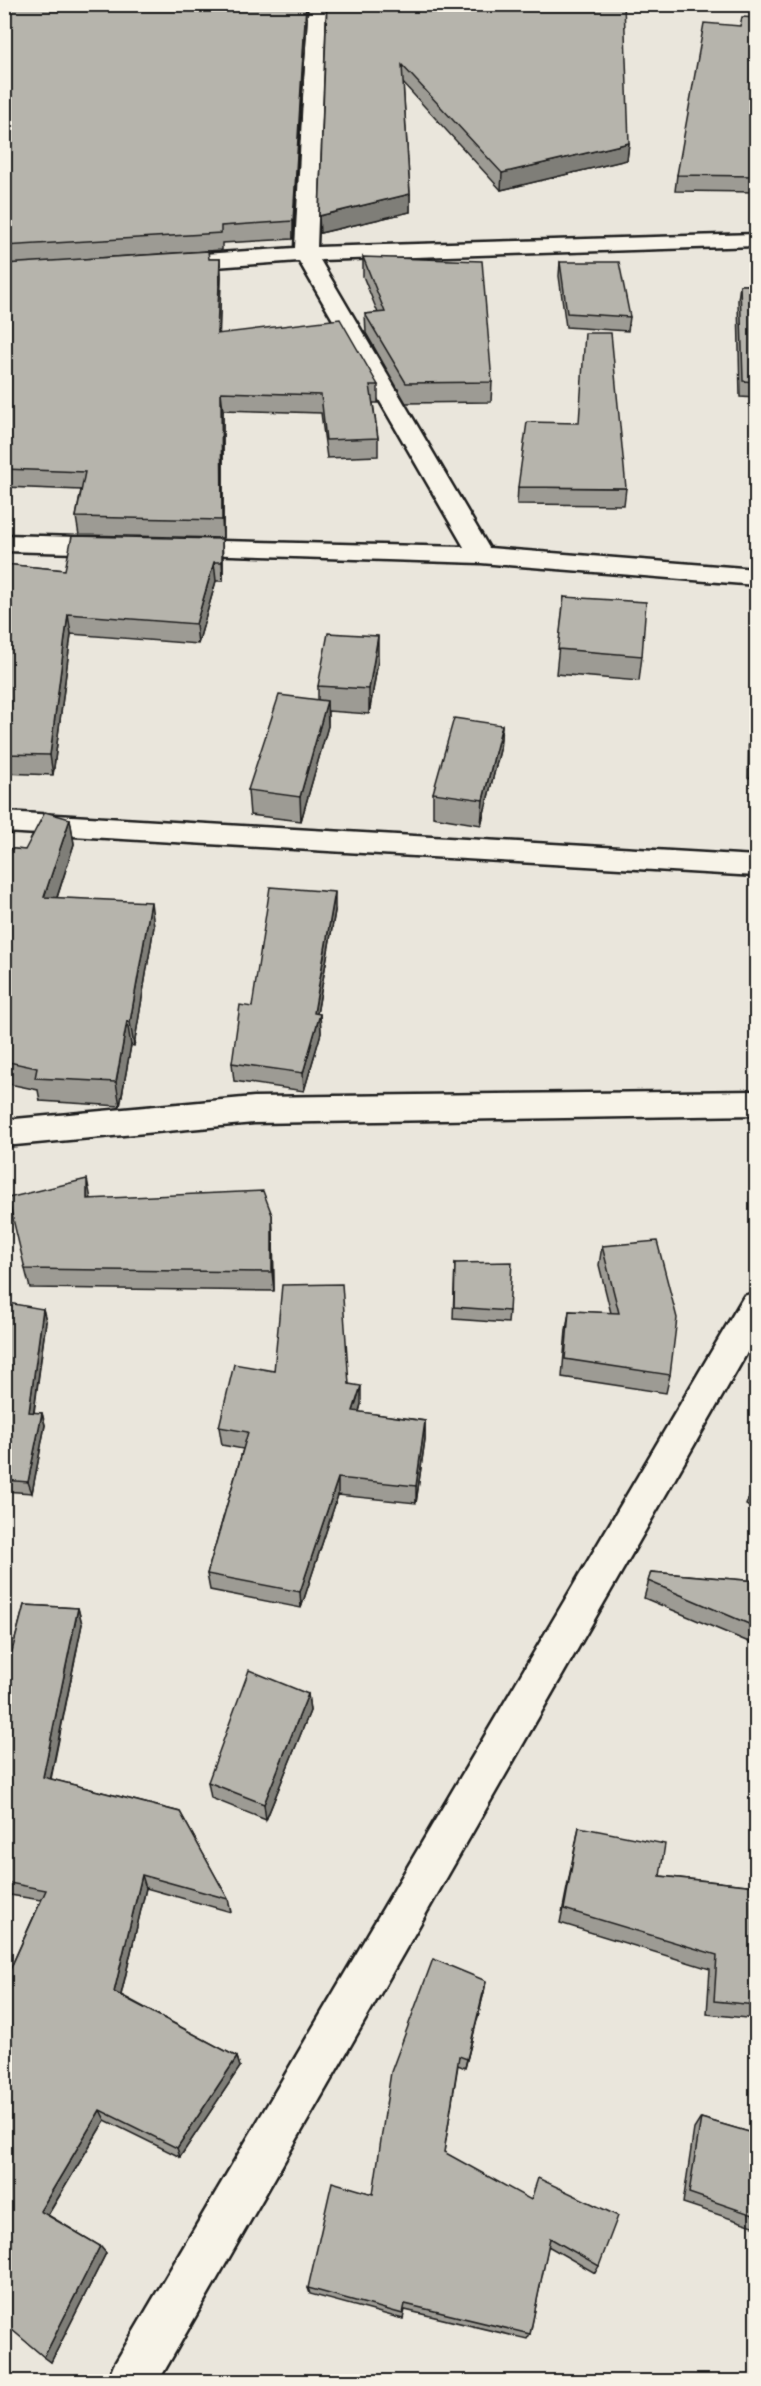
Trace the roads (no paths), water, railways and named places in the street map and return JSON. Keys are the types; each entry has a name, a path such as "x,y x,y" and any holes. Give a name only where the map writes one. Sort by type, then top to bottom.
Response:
{"street":[{"path":"317,4 306,254 481,555"},
{"path":"155,264 306,254 756,240"},
{"path":"4,543 481,555 756,578"},
{"path":"4,822 756,866"},
{"path":"4,1133 254,1110 756,1103"},
{"path":"131,2382 756,1306"}]}
